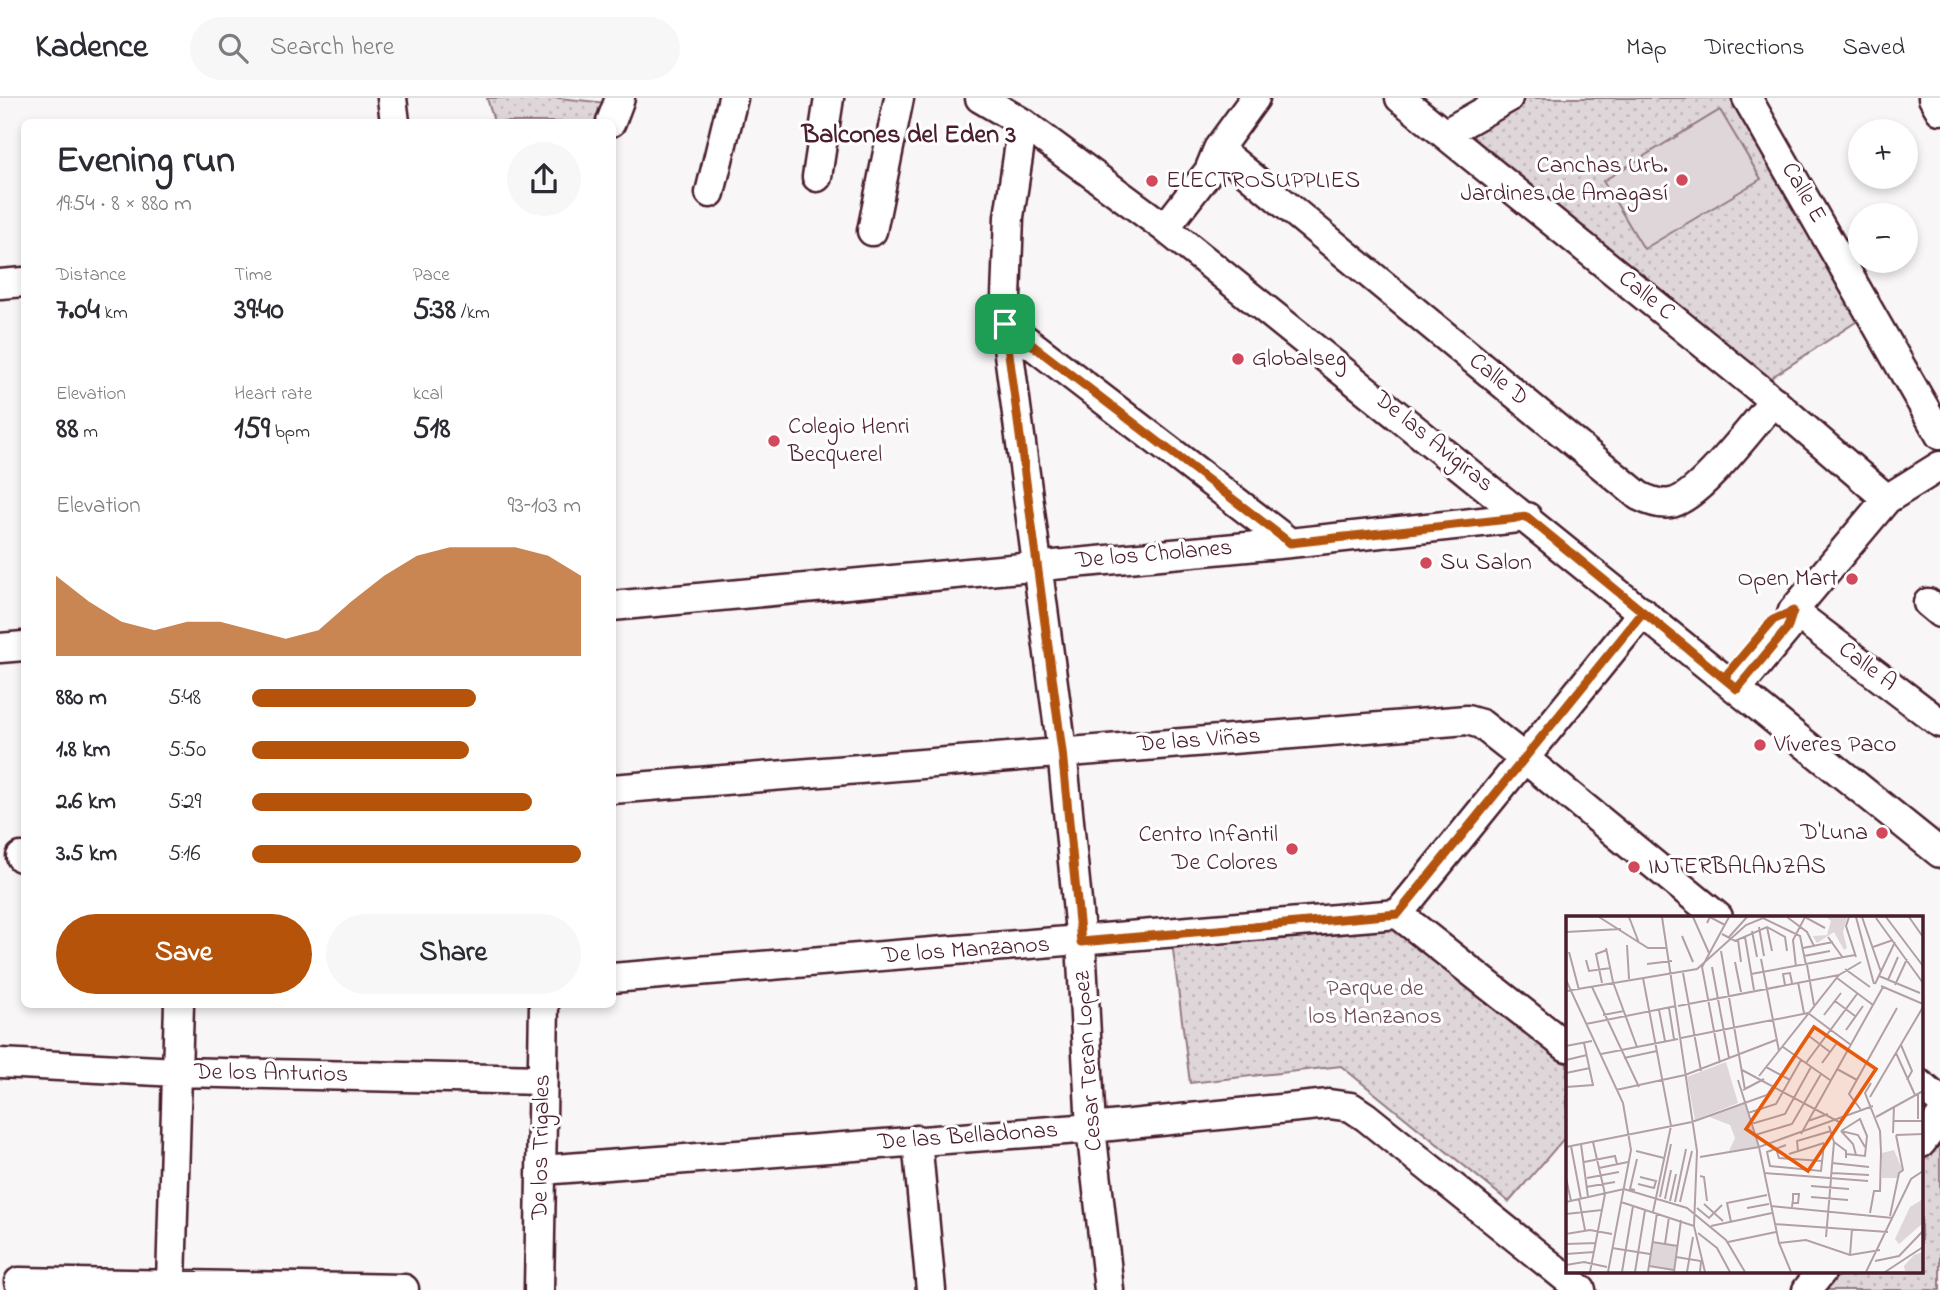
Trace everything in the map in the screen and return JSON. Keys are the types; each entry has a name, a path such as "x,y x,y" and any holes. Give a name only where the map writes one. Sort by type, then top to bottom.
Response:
{"street":[{"path":"392,98 395,119"},
{"path":"612,119 620,98"},
{"path":"710,193 733,98"},
{"path":"817,177 829,98"},
{"path":"872,231 899,98"},
{"name":"De las Avigiras","path":"980,98 1023,123 1157,223 1527,517 1940,853"},
{"path":"1157,223 1209,171 1218,149 1255,98"},
{"name":"Calle C","path":"1400,98 1774,401 1887,499"},
{"path":"1446,133 1508,98"},
{"name":"Calle E","path":"1747,98 1940,435"},
{"path":"1933,98 1940,110"},
{"name":"Cesar Teran Lopez","path":"1023,123 1009,217 1005,324 1062,751 1081,942 1091,1128 1110,1290"},
{"name":"Calle D","path":"1218,149 1639,496 1650,501 1670,504 1697,489 1774,401"},
{"path":"0,284 21,282"},
{"path":"1005,324 1290,543"},
{"path":"1731,683 1773,620 1793,611 1887,499 1940,466"},
{"name":"De los Cholanes","path":"616,606 1290,543 1527,517"},
{"name":"Calle A","path":"1793,611 1939,719"},
{"path":"1566,1046 1398,914 1643,612"},
{"path":"0,648 21,646"},
{"name":"De las Viñas","path":"616,789 1467,720 1481,724 1717,916"},
{"name":"De los Manzanos","path":"616,978 1081,942 1398,914"},
{"path":"171,1283 179,1008"},
{"name":"De los Trigales","path":"539,1290 544,1008"},
{"name":"De los Anturios","path":"0,1063 178,1072 542,1080"},
{"path":"1923,1087 1940,1101"},
{"name":"De las Belladonas","path":"542,1170 1091,1128 1329,1104 1351,1107 1581,1290"},
{"path":"1923,1140 1940,1118"},
{"path":"917,1140 931,1290"},
{"path":"1807,1290 1821,1272"},
{"path":"19,1282 404,1289"}],"green space":[{"path":"487,98 559,98 617,104 612,119 493,119"},
{"path":"1508,98 1747,98 1871,312 1757,387 1446,133"},
{"name":"Canchas Urb. Jardines de Amagasí","path":"1720,110 1761,179 1644,249 1603,181"},
{"name":"Parque de los Manzanos","path":"1398,928 1566,1063 1566,1136 1509,1202 1341,1066 1190,1083 1172,942"},
{"path":"1940,1113 1940,1290 1805,1290 1818,1272 1923,1272 1923,1135"}],"place":[{"name":"Canchas Urb. Jardines de Amagasí","path":"1682,180"},
{"name":"ELECTROSUPPLIES","path":"1152,181"},
{"name":"Globalseg","path":"1238,359"},
{"name":"Colegio Henri Becquerel","path":"774,441"},
{"name":"Su Salon","path":"1426,563"},
{"name":"Open Mart","path":"1852,579"},
{"name":"Víveres Paco","path":"1760,745"},
{"name":"D'Luna","path":"1882,833"},
{"name":"Centro Infantil De Colores","path":"1292,849"},
{"name":"INTERBALANZAS","path":"1634,867"}],"district":[{"name":"Balcones del Eden 3","path":"909,136"}],"route":[{"path":"1005,324 1062,751 1081,942 1398,914 1643,612 1724,678 1773,620 1793,611 1787,629 1737,689 1724,678 1527,517 1290,543 1005,324"}]}
